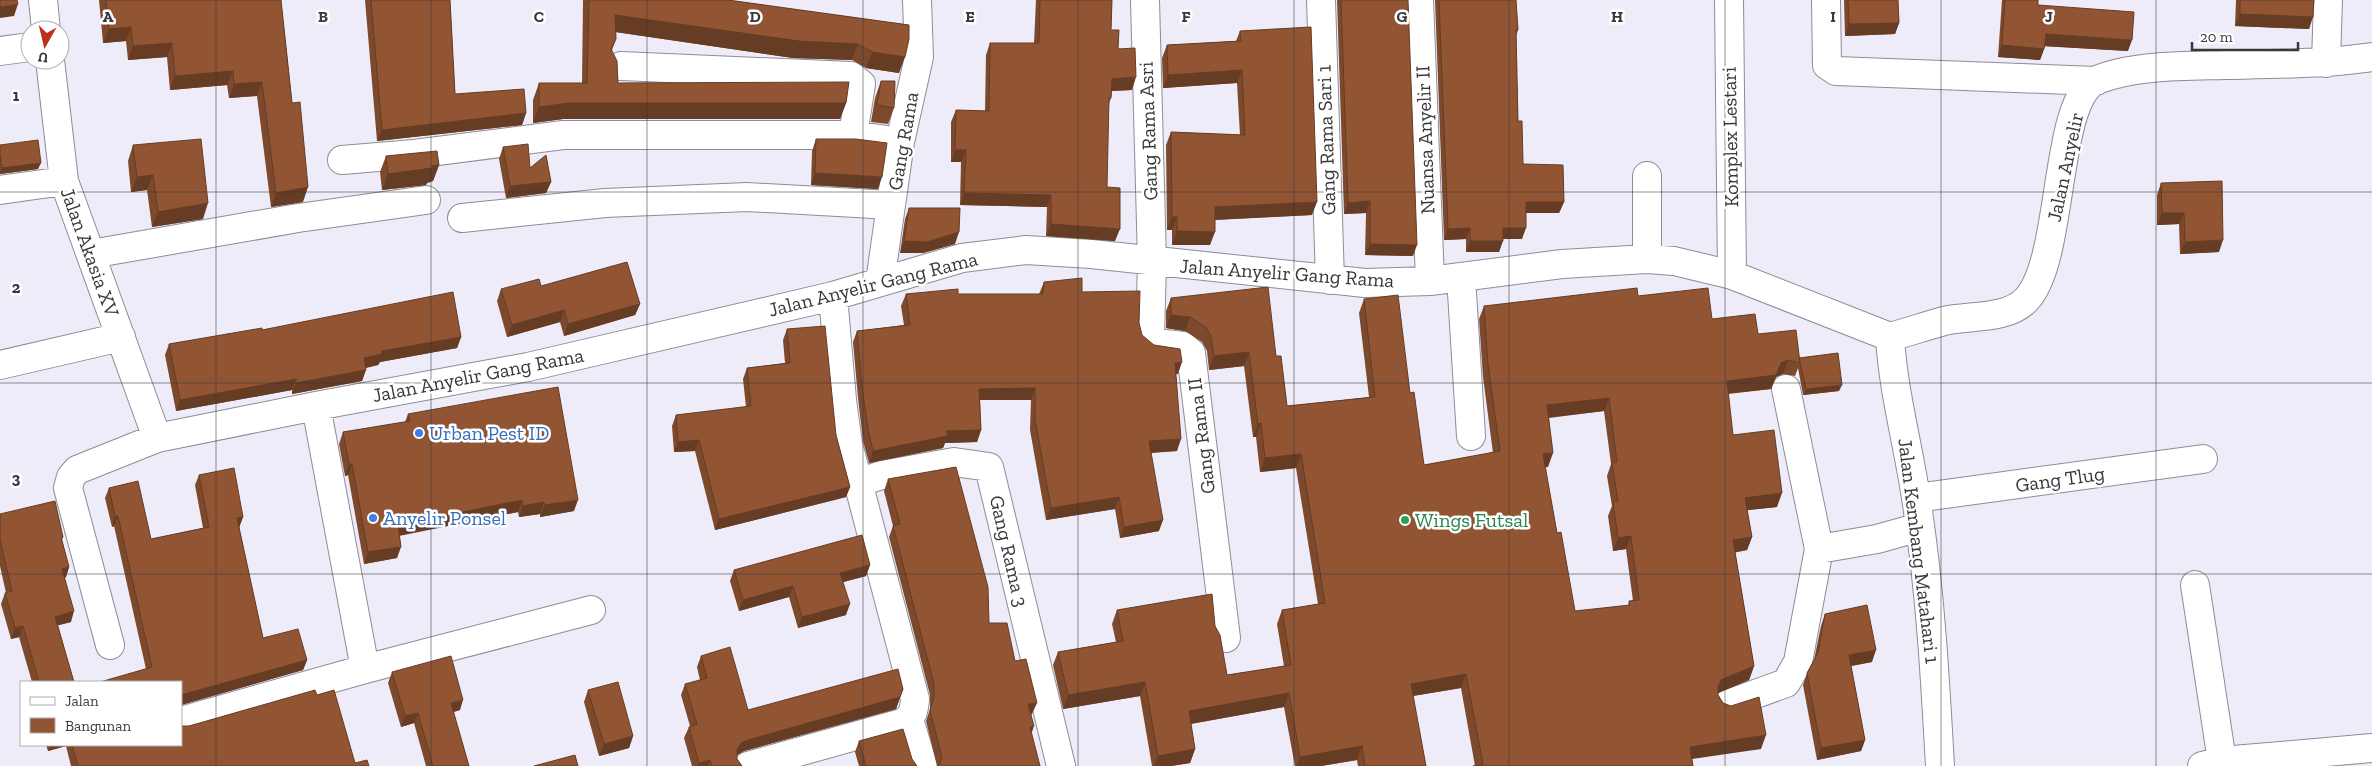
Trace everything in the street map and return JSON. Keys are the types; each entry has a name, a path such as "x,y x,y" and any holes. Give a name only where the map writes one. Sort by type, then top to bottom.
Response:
{"street":[{"path":"43,0 45,20"},
{"name":"Gang Rama","path":"880,282 900,142 919,57 917,0"},
{"name":"Gang Rama Asri","path":"1145,0 1152,262"},
{"name":"Gang Rama Sari 1","path":"1321,0 1330,280"},
{"name":"Nuansa Anyelir II","path":"1419,0 1430,281"},
{"name":"Komplex Lestari","path":"1729,0 1732,275"},
{"path":"1826,0 1827,65 1836,71 2096,81 2164,66 2326,63 2372,57"},
{"path":"2326,63 2328,0"},
{"path":"0,51 20,48"},
{"path":"621,66 851,76 861,84 854,135"},
{"name":"Jalan Akasia XV","path":"51,70 64,181 157,438"},
{"name":"Jalan Anyelir","path":"1890,337 1946,321 2009,311 2027,300 2036,284 2048,252 2072,121 2082,92 2096,81"},
{"path":"342,160 414,154 563,135 854,135 900,142"},
{"path":"1647,176 1647,258"},
{"path":"0,190 64,181"},
{"path":"462,218 605,203 748,197 891,205"},
{"path":"91,254 298,218 426,200"},
{"name":"Jalan Anyelir Gang Rama","path":"110,645 68,488 71,477 77,470 157,438 316,406 528,367 833,296 962,258 1026,250 1091,254 1152,262 1364,283 1430,281 1562,264 1647,258 1674,261 1732,275 1890,337"},
{"name":"Gang Rama II","path":"1152,262 1152,341 1160,344 1183,346 1191,353 1226,638"},
{"path":"1462,277 1471,436"},
{"path":"748,766 889,727 909,719 914,711 915,699 892,606 856,483 842,400 833,296"},
{"path":"0,365 121,337"},
{"name":"Jalan Kembang Matahari 1","path":"1890,337 1896,388 1920,527 1932,631 1940,766"},
{"path":"1728,704 1786,683 1798,662 1819,549 1786,389"},
{"path":"316,406 365,668"},
{"name":"Gang Tlug","path":"1916,498 2203,459"},
{"name":"Gang Rama 3","path":"856,483 882,475 954,462 989,467 1061,766"},
{"path":"1819,549 1877,538 1920,527"},
{"path":"2195,585 2212,763 2372,748"},
{"path":"182,721 365,668 590,610"},
{"path":"909,719 923,766"}],"building":[{"path":"0,0 17,0 18,4 0,7"},
{"path":"106,0 281,0 292,103 300,102 308,187 276,193 262,82 234,84 233,71 175,76 172,43 133,46 131,27 109,29"},
{"path":"371,0 450,0 455,94 524,89 526,113 382,130"},
{"path":"589,0 728,0 909,25 909,39 905,57 872,52 858,44 799,41 615,15 616,39 611,49 617,61 618,83 849,82 846,103 569,103 539,107 539,83 587,83"},
{"path":"1040,0 1112,0 1111,30 1119,30 1118,49 1135,48 1136,77 1112,79 1111,98 1109,98 1107,187 1120,188 1120,229 1051,224 1051,195 964,193 966,150 955,150 956,110 989,111 990,43 1039,43"},
{"path":"1341,0 1408,0 1417,245 1370,244 1370,201 1348,203"},
{"path":"1439,0 1516,0 1518,30 1516,30 1518,121 1522,121 1523,164 1563,165 1564,202 1526,202 1526,228 1503,228 1503,241 1470,241 1470,228 1448,229"},
{"path":"1848,0 1898,0 1899,23 1849,24"},
{"path":"2005,0 2038,0 2038,5 2134,12 2132,40 2046,34 2044,49 2002,45"},
{"path":"2240,0 2314,0 2313,17 2240,14"},
{"path":"1311,27 1317,202 1215,207 1215,232 1177,231 1177,217 1172,217 1171,132 1245,135 1242,70 1168,75 1167,45 1241,41 1240,31"},
{"path":"881,81 895,81 894,108 877,105"},
{"path":"201,139 208,203 158,212 153,175 137,177 133,145"},
{"path":"816,139 856,139 887,143 882,177 815,173"},
{"path":"38,140 41,163 2,168 0,145"},
{"path":"528,144 530,168 546,155 551,182 510,186 503,147"},
{"path":"437,151 439,165 432,166 432,168 388,174 386,156"},
{"path":"2222,181 2223,240 2185,242 2184,213 2162,213 2161,183"},
{"path":"909,208 960,208 959,232 927,242 904,241"},
{"path":"627,262 640,304 568,324 564,310 512,325 501,289 539,279 541,286"},
{"path":"1082,278 1082,292 1140,291 1139,323 1142,335 1154,345 1180,349 1182,362 1175,363 1181,439 1149,441 1163,520 1124,527 1119,497 1051,508 1035,419 1035,388 979,389 981,430 946,431 948,436 873,451 862,387 857,331 910,325 906,294 958,289 958,294 1043,294 1044,282"},
{"path":"1268,287 1276,356 1281,356 1287,406 1375,397 1364,299 1398,295 1410,393 1414,392 1424,465 1500,451 1488,364 1484,306 1637,288 1638,296 1708,288 1712,319 1755,314 1758,334 1796,330 1800,363 1788,360 1781,363 1776,375 1727,381 1733,435 1774,430 1782,493 1745,498 1752,537 1733,540 1754,666 1721,680 1718,687 1718,695 1723,703 1731,706 1759,697 1766,735 1690,747 1693,766 1473,766 1483,764 1466,674 1411,684 1426,766 1365,766 1362,746 1300,757 1289,693 1189,711 1195,749 1158,756 1145,682 1068,695 1058,652 1123,641 1117,610 1212,594 1215,626 1220,635 1227,675 1291,665 1282,610 1325,603 1301,454 1265,458 1261,423 1258,424 1249,352 1214,356 1211,337 1207,328 1190,317 1171,315 1171,298","holes":["1609,398 1617,462 1612,463 1618,501 1613,502 1618,538 1631,536 1639,600 1629,601 1630,605 1575,611 1561,532 1557,533 1543,454 1553,453 1547,405"]},
{"path":"453,292 461,337 382,351 382,354 364,358 366,370 296,383 296,379 180,400 169,344 262,328 262,330"},
{"path":"825,326 836,435 850,487 719,519 699,440 678,442 676,415 751,406 747,368 790,363 787,329"},
{"path":"1838,353 1842,385 1806,389 1799,358"},
{"path":"558,387 578,500 545,505 544,502 523,506 522,500 398,525 401,547 368,552 352,464 349,464 343,432 410,421 408,414"},
{"path":"956,467 988,587 989,623 1007,623 1015,661 1026,659 1037,703 1028,704 1034,726 1030,727 1040,766 937,766 942,758 930,710 934,698 934,684 893,526 900,524 888,479"},
{"path":"234,468 243,517 237,518 263,638 298,629 307,660 182,695 182,681 103,681 152,667 118,516 115,516 109,488 138,481 151,539 209,527 199,475"},
{"path":"55,501 63,537 61,537 69,567 62,569 74,611 55,617 74,681 39,681 23,626 15,628 5,593 12,591 0,540 0,514"},
{"path":"862,535 870,565 840,573 850,604 802,617 793,586 743,600 734,570"},
{"path":"1867,605 1876,650 1849,655 1865,740 1821,748 1807,673 1818,653 1825,614"},
{"path":"730,647 748,710 898,669 903,689 900,697 741,743 737,750 737,759 742,766 712,766 710,760 699,763 689,727 697,724 685,684 707,678 701,656"},
{"path":"451,656 463,700 451,703 469,766 433,766 418,713 405,716 392,672"},
{"path":"618,682 633,736 604,744 588,690"},
{"path":"315,690 317,695 334,690 355,763 367,760 369,766 78,766 72,746 182,746 182,726 189,726"},
{"path":"903,729 912,759 917,766 866,766 859,741"},
{"path":"575,755 578,766 534,766"}],"place":[{"name":"Urban Pest ID","path":"419,433"},
{"name":"Anyelir Ponsel","path":"373,518"},
{"name":"Wings Futsal","path":"1405,520"}]}
